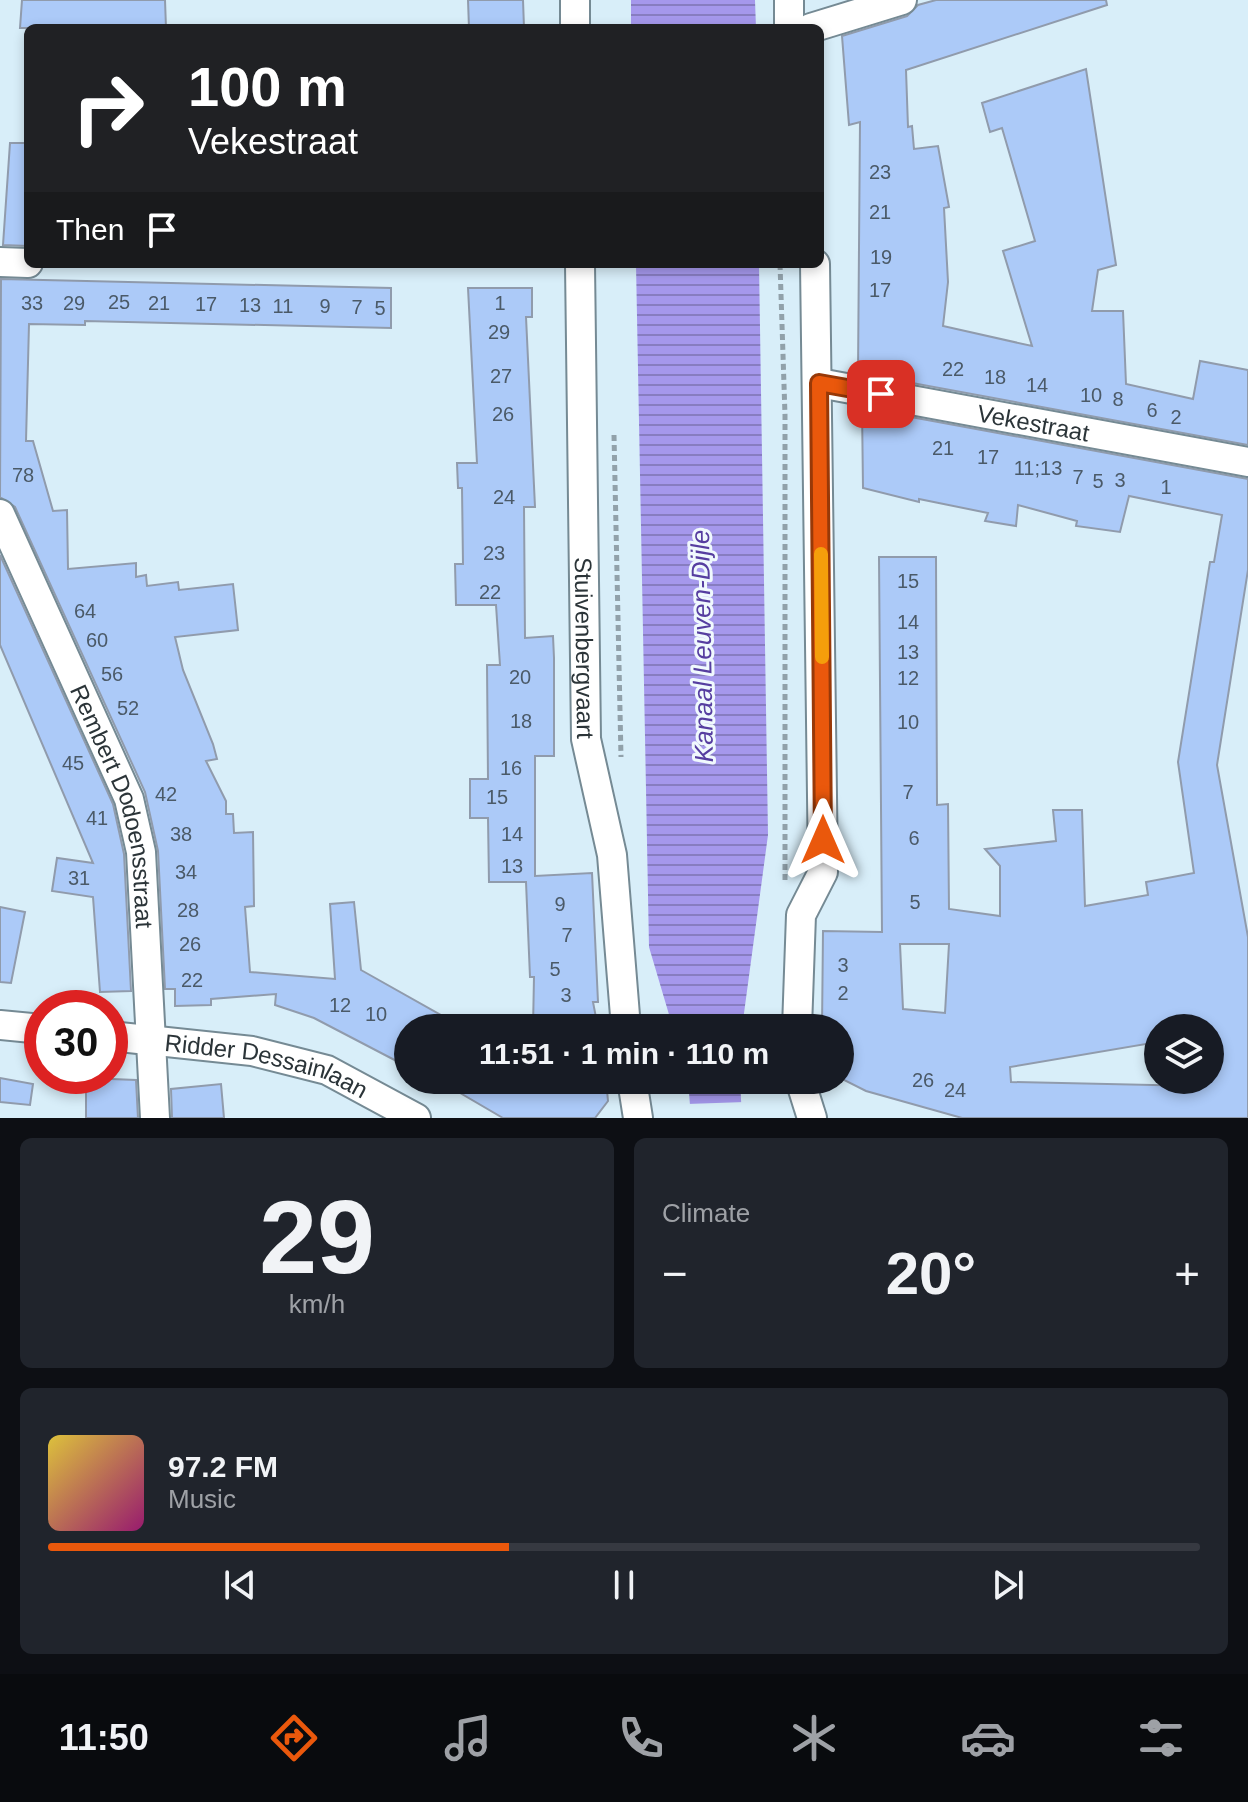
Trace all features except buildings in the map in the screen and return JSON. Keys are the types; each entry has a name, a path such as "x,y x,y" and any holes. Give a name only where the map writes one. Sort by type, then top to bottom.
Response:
{"street":[{"path":"575,0 575,24"},
{"path":"789,0 789,24"},
{"path":"824,24 902,0"},
{"path":"0,262 24,263"},
{"name":"Stuivenbergvaart","path":"580,268 586,739 612,855 625,1014"},
{"path":"797,1014 801,915 823,872 815,268"},
{"name":"Vekestraat","path":"819,383 1248,462"},
{"name":"Rembert Dodoensstraat","path":"0,514 129,799 141,852 155,1118"},
{"path":"0,1025 24,1027"},
{"name":"Ridder Dessainlaan","path":"128,1038 252,1051 327,1070 416,1118"},
{"path":"634,1094 638,1118"},
{"path":"804,1094 812,1118"}],"path":[{"path":"780,268 785,415 785,890"},
{"path":"613,427 622,770"}],"water":[{"path":"631,0 755,0 756,24 631,24"},
{"name":"Kanaal Leuven-Dijle","path":"636,268 759,268 768,835 744,1014 669,1014 649,947"},
{"path":"689,1094 741,1094 742,1118 691,1118"}],"pier":[{"path":"745,1102 746,1118 687,1118 687,1104"}],"slow traffic":[{"path":"821,554 822,657"}],"route":[{"path":"823,840 819,383 881,394"}]}
